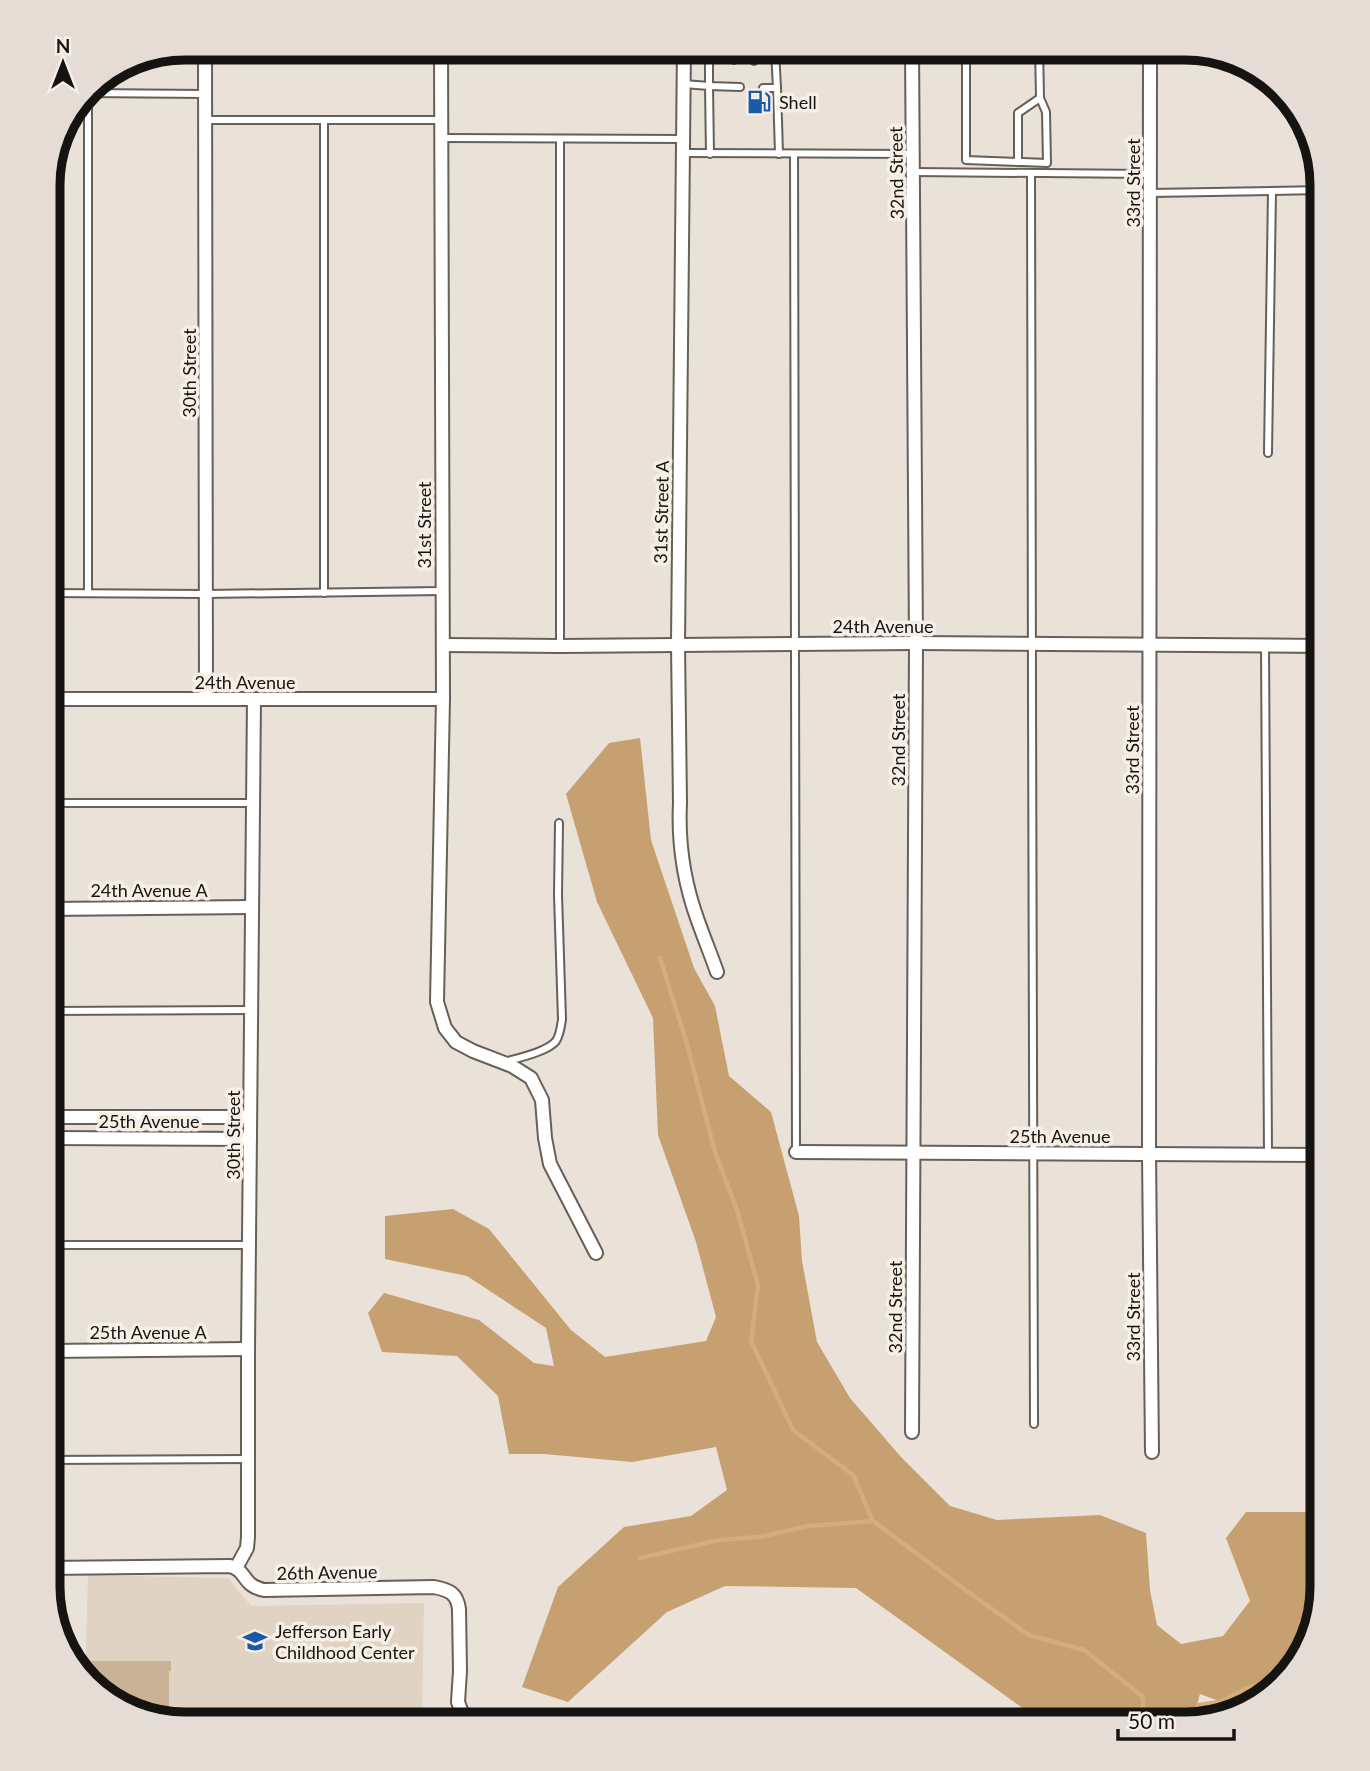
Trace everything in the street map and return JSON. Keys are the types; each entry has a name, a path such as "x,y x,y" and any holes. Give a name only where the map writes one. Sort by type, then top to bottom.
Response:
{"street":[{"name":"30th Street","path":"205,60 206,699"},
{"name":"31st Street","path":"441,60 443,699 437,1002 445,1028 456,1042 502,1063"},
{"name":"31st Street A","path":"684,60 678,644 679,823 682,860 698,920 717,972"},
{"name":"32nd Street","path":"912,60 916,643 912,1432"},
{"name":"33rd Street","path":"1150,60 1152,1452"},
{"name":"24th Avenue","path":"443,645 916,643 1310,646"},
{"name":"24th Avenue","path":"60,699 443,699"},
{"name":"30th Street","path":"236,1568 247,1548 248,1537 254,699"},
{"name":"24th Avenue A","path":"60,909 252,907"},
{"path":"502,1063 531,1078 542,1100 550,1164 596,1254"},
{"name":"25th Avenue","path":"60,1117 250,1117"},
{"name":"25th Avenue","path":"60,1138 250,1139"},
{"name":"25th Avenue","path":"796,1152 1310,1155"},
{"name":"25th Avenue A","path":"60,1351 248,1349"},
{"path":"60,1568 236,1568"},
{"name":"26th Avenue","path":"236,1568 249,1585 264,1590 434,1587 449,1591 458,1601 459,1609 458,1702 461,1712"}],"lane":[{"path":"709,60 710,154"},
{"path":"776,60 779,154"},
{"path":"966,60 966,160 1047,163 1046,112 1040,98 1039,60"},
{"path":"684,84 736,84"},
{"path":"763,88 777,88"},
{"path":"99,93 206,94"},
{"path":"1018,162 1018,113 1040,98"},
{"path":"86,107 88,593"},
{"path":"206,120 440,120"},
{"path":"324,120 324,593"},
{"path":"440,138 683,139"},
{"path":"560,139 560,646"},
{"path":"682,153 913,154"},
{"path":"794,154 796,1152"},
{"path":"913,172 1151,174"},
{"path":"1031,173 1034,1423"},
{"path":"1151,193 1310,190"},
{"path":"1268,453 1272,191"},
{"path":"60,593 442,592"},
{"path":"1265,646 1268,1156"},
{"path":"60,803 253,803"},
{"path":"502,1063 541,1050 558,1038 562,1019 558,895 559,823"},
{"path":"60,1011 251,1010"},
{"path":"60,1245 250,1245"},
{"path":"60,1460 248,1459"}],"shaded area":[{"path":"640,738 651,840 694,968 715,1006 729,1076 771,1112 799,1216 802,1261 817,1342 850,1398 901,1457 950,1506 997,1520 1100,1515 1146,1533 1150,1590 1157,1625 1181,1644 1223,1636 1250,1601 1226,1538 1246,1512 1310,1512 1310,1595 1304,1627 1298,1642 1279,1669 1255,1690 1228,1704 1200,1694 1195,1711 1185,1712 1034,1712 1024,1709 856,1588 725,1586 667,1612 568,1702 522,1687 558,1587 624,1527 691,1516 727,1490 716,1447 632,1462 544,1454 509,1454 498,1396 457,1356 382,1352 368,1313 384,1293 479,1320 534,1363 554,1366 546,1328 467,1276 385,1259 385,1216 453,1209 489,1229 571,1330 605,1357 706,1341 716,1317 696,1242 658,1135 653,1018 597,902 566,794 609,743"},
{"name":"Jefferson Early Childhood Center","path":"88,1575 228,1578 251,1606 424,1603 422,1712 185,1712 160,1709 129,1699 102,1680 85,1662"},
{"path":"87,1661 171,1661 169,1710 129,1699 102,1680"}],"waterway":[{"path":"660,958 687,1044 715,1152 737,1210 758,1285 751,1341 793,1430 853,1475 873,1521 1029,1635 1084,1650 1143,1697 1143,1712"},
{"path":"640,1558 719,1540 759,1537 808,1526 873,1521"},
{"path":"1197,1711 1199,1705 1220,1702 1265,1682"}],"place":[{"name":"Shell","path":"759,102"},
{"name":"Jefferson Early Childhood Center","path":"255,1641"}]}
